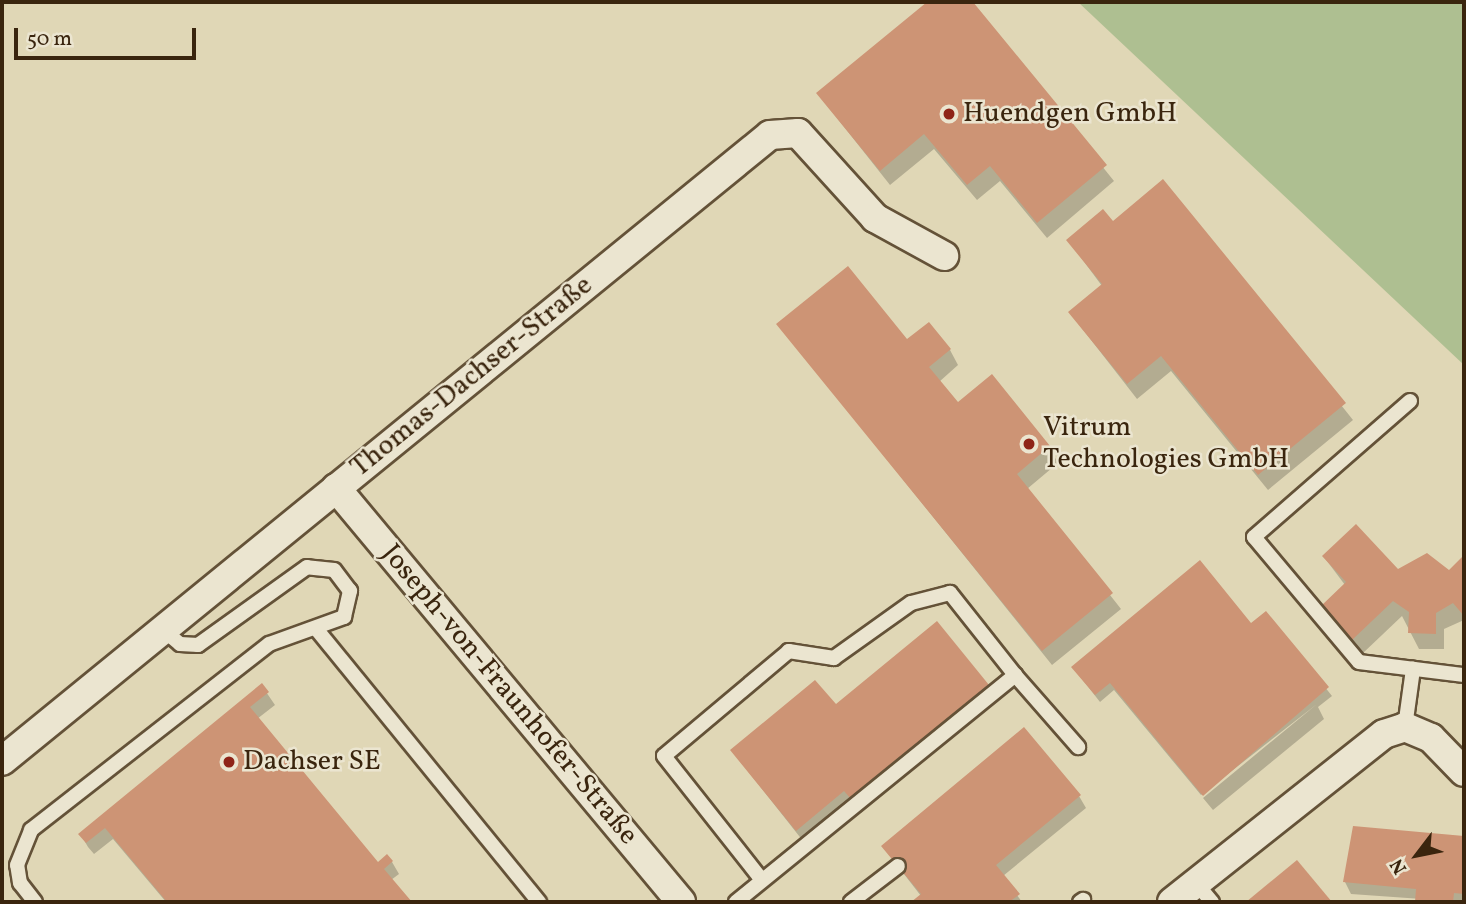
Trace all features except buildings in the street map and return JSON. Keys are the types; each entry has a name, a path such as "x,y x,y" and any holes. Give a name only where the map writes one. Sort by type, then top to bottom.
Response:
{"street":[{"name":"Thomas-Dachser-Straße","path":"2,761 336,488 782,130 798,133 875,218 944,256"},
{"name":"Joseph-von-Fraunhofer-Straße","path":"336,488 681,902"},
{"path":"1172,902 1204,892 1364,747 1405,727 1431,738 1464,772"}],"lane":[{"path":"1410,401 1254,537 1359,662 1464,675"},
{"path":"36,902 20,883 17,864 31,830 269,644 318,631 352,606 343,579 320,565 288,576 198,645 180,644 162,629"},
{"path":"762,880 664,756 789,651 834,659 911,603 950,593 1015,675 1078,747"},
{"path":"318,631 539,902"},
{"path":"1405,727 1413,669"},
{"path":"736,902 1015,675"},
{"path":"851,902 898,866"}],"green space":[{"path":"1078,2 1464,2 1464,365"}],"place":[{"name":"Huendgen GmbH","path":"949,114"},
{"name":"Vitrum Technologies GmbH","path":"1029,444"},
{"name":"Dachser SE","path":"229,762"}]}
